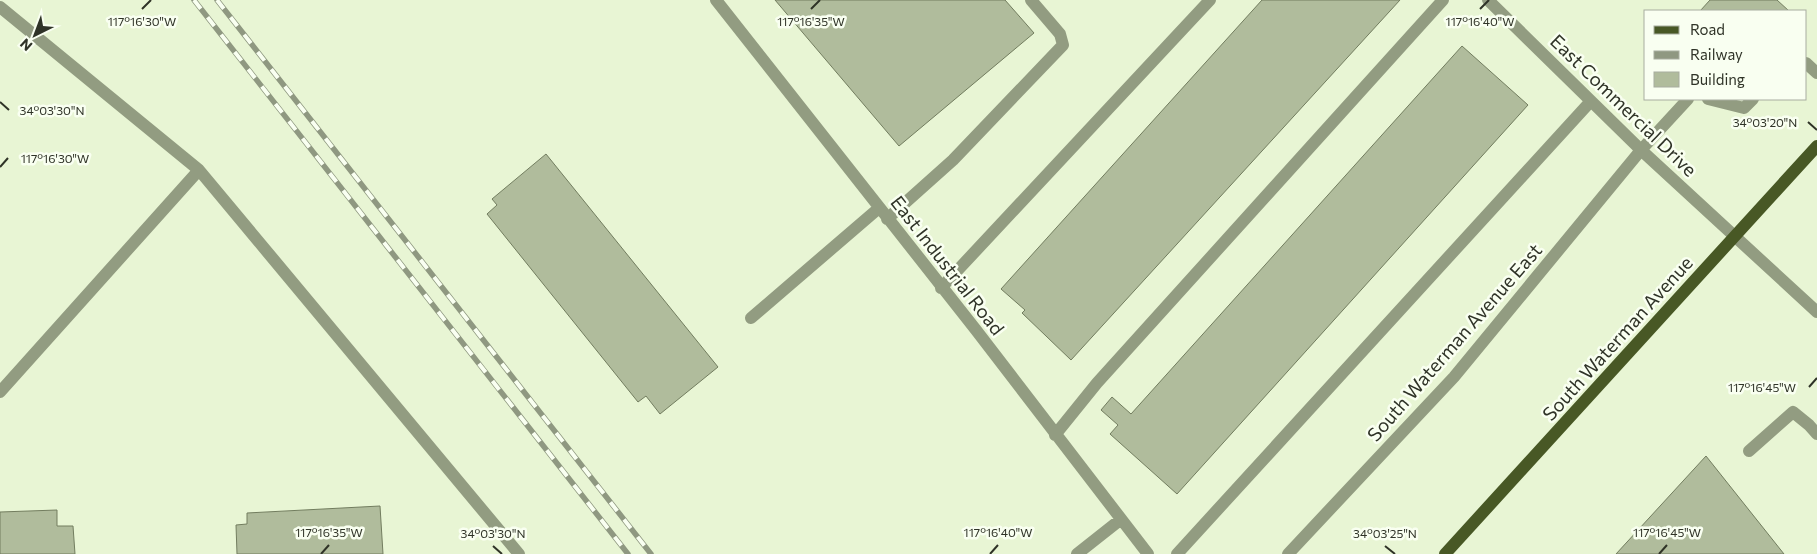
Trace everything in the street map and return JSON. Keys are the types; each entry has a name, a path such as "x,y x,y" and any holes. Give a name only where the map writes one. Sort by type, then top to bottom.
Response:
{"main road":[{"name":"South Waterman Avenue","path":"1445,554 1817,146"}],"street":[{"name":"East Industrial Road","path":"716,0 976,330 1120,520 1148,554"},
{"path":"888,219 953,160 1063,45 1060,34 1031,0"},
{"path":"942,288 1210,0"},
{"path":"1056,435 1098,383 1443,0"},
{"name":"East Commercial Drive","path":"1488,0 1641,150 1817,312"},
{"path":"0,7 199,170 519,554"},
{"path":"1807,64 1817,74"},
{"name":"South Waterman Avenue East","path":"1288,554 1454,377 1641,150 1687,100"},
{"path":"1712,100 1744,108 1752,100"},
{"path":"1176,554 1591,101"},
{"path":"0,392 199,170"},
{"path":"751,318 878,208"},
{"path":"1749,451 1793,412 1817,434"},
{"path":"1078,554 1120,520"}],"building":[{"path":"775,0 1005,0 1034,33 899,146"},
{"path":"1262,0 1400,0 1071,360 1022,313 1025,310 1001,289"},
{"path":"1710,0 1777,0 1788,10 1701,10"},
{"path":"1462,46 1528,105 1177,494 1110,434 1118,425 1101,410 1112,397 1131,414"},
{"path":"546,154 718,367 660,414 646,396 638,402 487,214 497,205 492,199"},
{"path":"1706,456 1784,554 1616,554"},
{"path":"380,506 383,554 237,554 236,525 247,524 247,513"},
{"path":"57,510 57,526 73,526 75,554 0,554 0,512"}],"railway":[{"path":"194,0 628,554"},
{"path":"217,0 651,554"}]}
